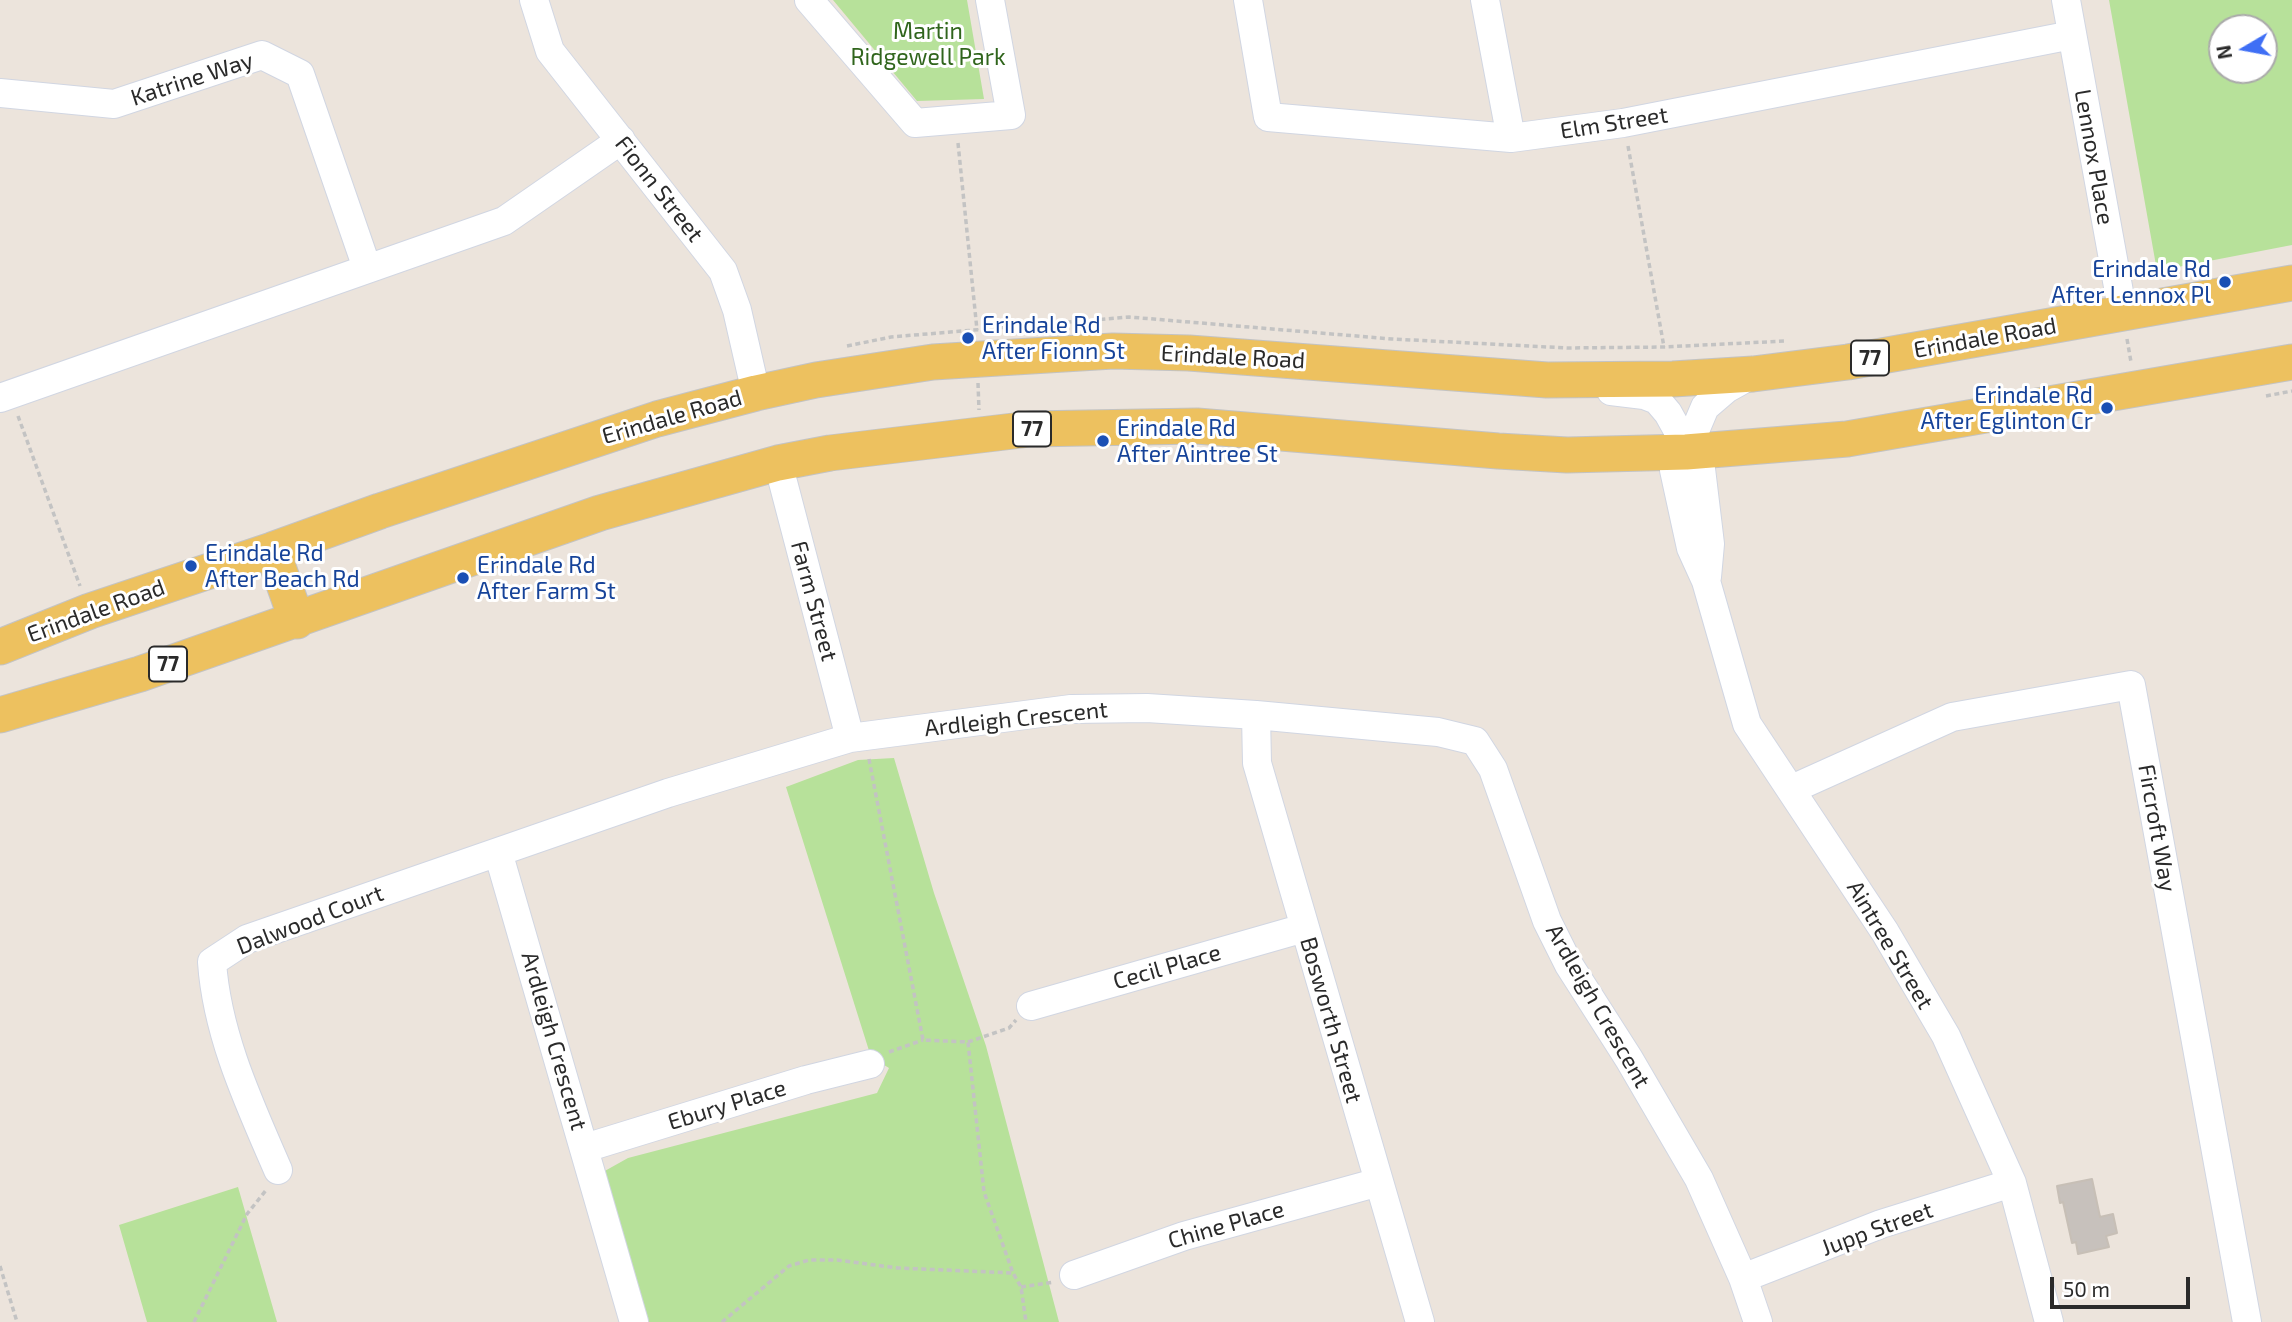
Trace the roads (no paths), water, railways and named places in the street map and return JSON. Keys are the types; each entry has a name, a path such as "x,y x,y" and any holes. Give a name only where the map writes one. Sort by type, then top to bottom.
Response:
{"main road":[{"name":"Erindale Road","path":"0,647 90,611 272,550 380,510 466,484 657,419 756,393 920,364 977,344 1077,352 1189,352 1524,378 1673,379 1753,374 1848,362 2286,287"},
{"name":"77","path":"0,715 140,674 600,513 778,463 830,453 980,434 1068,427 1197,426 1567,455 1686,452 1847,439 2292,362"},
{"path":"272,550 296,621"},
{"path":"0,725 37,704"}],"street":[{"path":"809,0 915,123 1011,115 990,0"},
{"name":"Elm Street","path":"1248,0 1268,117 1511,138 1623,124 2072,35"},
{"path":"1485,0 1511,138"},
{"name":"Lennox Place","path":"2066,0 2123,314"},
{"name":"Fionn Street","path":"537,1 550,51 723,271 737,310 756,393"},
{"name":"Katrine Way","path":"0,93 114,104 262,55 300,74 367,268"},
{"path":"5,397 504,221 621,140"},
{"name":"Aintree Street","path":"1753,374 1726,389 1705,407 1686,452 1674,470 1691,548 1706,581 1747,724 1885,932 1946,1037 2012,1183 2049,1322"},
{"path":"1586,379 1614,392 1644,395 1657,400 1678,430 1686,452"},
{"name":"Farm Street","path":"778,463 857,737"},
{"name":"Fircroft Way","path":"1792,789 1952,717 2132,685 2247,1322"},
{"name":"Ardleigh Crescent","path":"634,1322 498,852 668,793 857,737 1071,709 1147,708 1438,732 1475,741 1493,769 1552,932 1569,965 1629,1059 1699,1179 1743,1278 1758,1322"},
{"name":"Bosworth Street","path":"1256,715 1257,763 1420,1322"},
{"name":"Dalwood Court","path":"278,1170 239,1076 214,996 212,962 247,939 498,852"},
{"name":"Cecil Place","path":"1031,1006 1304,928"},
{"name":"Ebury Place","path":"585,1147 806,1080 870,1064"},
{"name":"Chine Place","path":"1074,1275 1184,1236 1379,1182"},
{"name":"Jupp Street","path":"1743,1278 1881,1224 2012,1183"}],"place":[{"name":"Erindale Rd After Lennox Pl","path":"2225,282"},
{"name":"Erindale Rd After Fionn St","path":"968,338"},
{"name":"Erindale Rd After Eglinton Cr","path":"2107,408"},
{"name":"Erindale Rd After Aintree St","path":"1103,441"},
{"name":"Erindale Rd After Beach Rd","path":"191,566"},
{"name":"Erindale Rd After Farm St","path":"463,578"}],"park label":[{"name":"Martin Ridgewell Park","path":"928,44"}]}
